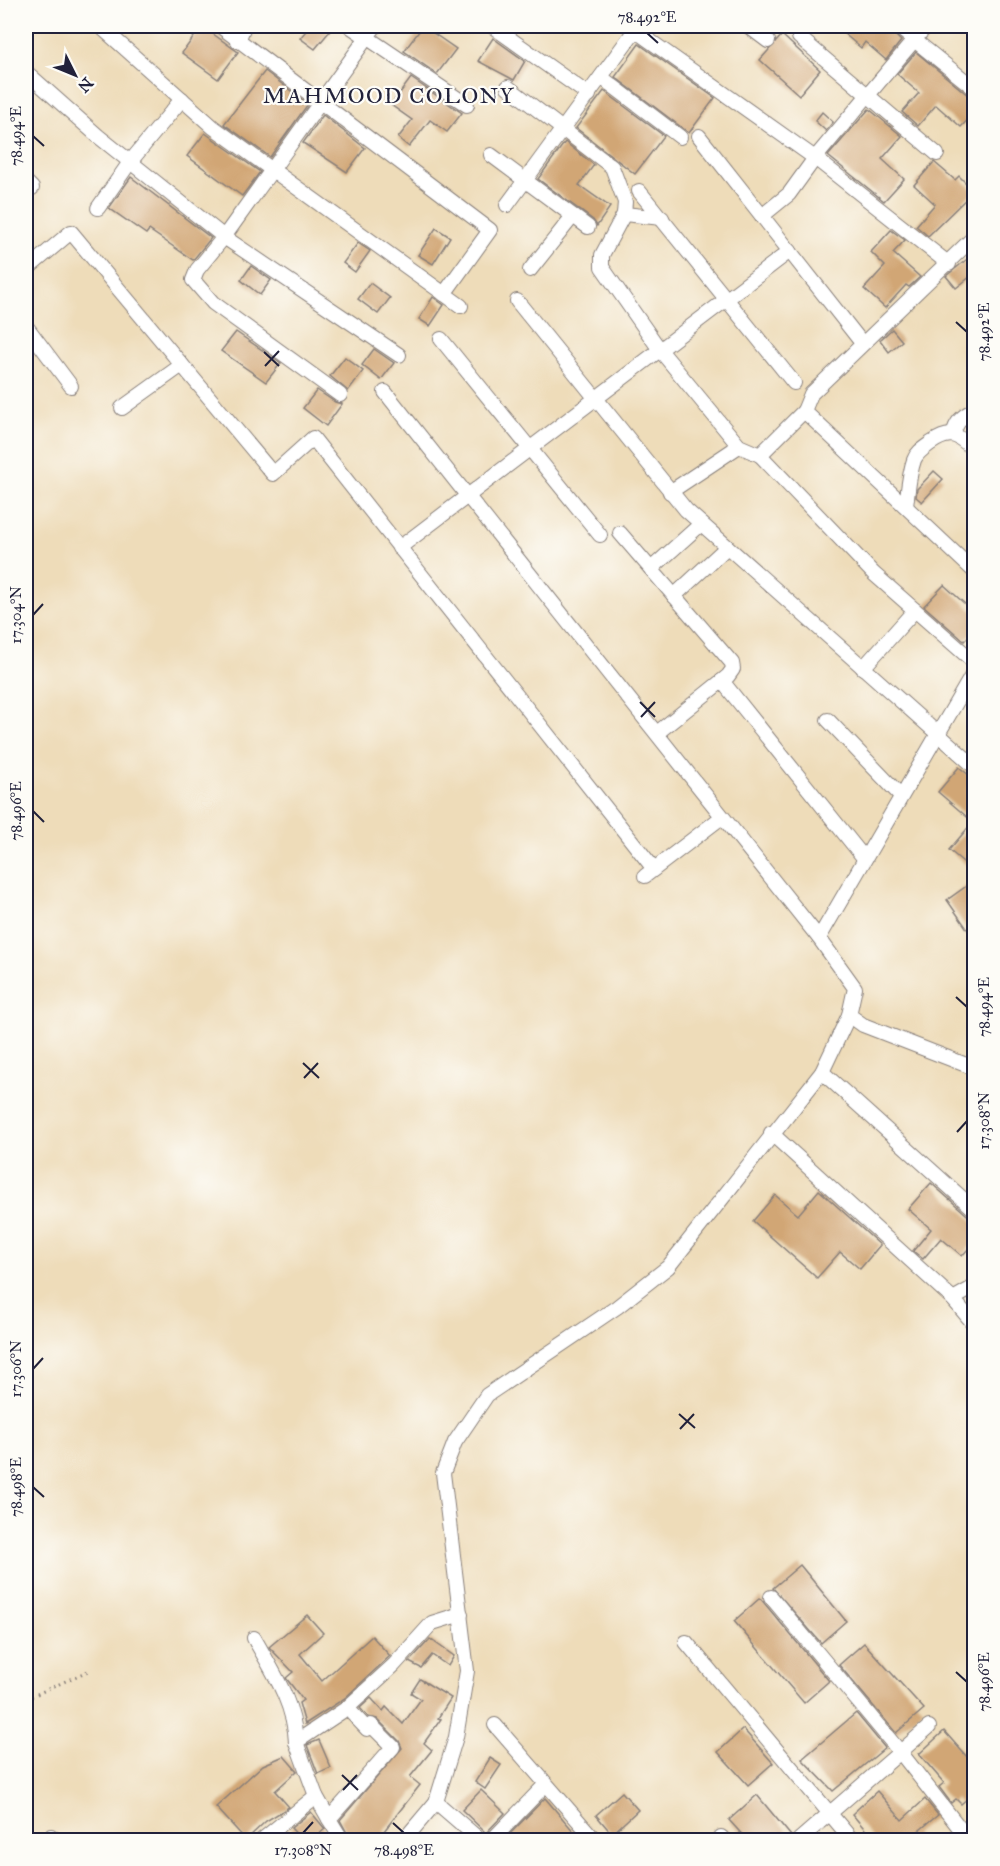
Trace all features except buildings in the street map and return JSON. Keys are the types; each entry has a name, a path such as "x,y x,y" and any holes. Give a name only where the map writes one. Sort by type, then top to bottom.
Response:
{"street":[{"path":"100,26 213,127 460,306"},
{"path":"220,26 490,230 444,294"},
{"path":"238,41 244,26"},
{"path":"350,26 468,105"},
{"path":"339,395 213,303 199,290 193,280 197,270 322,104 375,26"},
{"path":"492,26 589,94"},
{"path":"748,26 768,40"},
{"path":"897,26 975,88"},
{"path":"762,216 789,194 815,158 926,26"},
{"path":"507,205 589,94 634,27 815,158 949,264"},
{"path":"799,37 937,154"},
{"path":"26,72 130,162 224,237 399,355"},
{"path":"601,77 680,137"},
{"path":"508,87 612,167 625,202 624,214 602,255 602,267 660,350 739,446 760,456 832,533 975,662"},
{"path":"98,208 130,162 182,99"},
{"path":"699,136 862,343"},
{"path":"490,155 588,227"},
{"path":"639,191 794,382"},
{"path":"624,214 662,218"},
{"path":"530,270 573,216"},
{"path":"26,270 71,232 273,474 313,438 649,872 722,817"},
{"path":"760,456 804,411 811,394 975,237"},
{"path":"399,548 790,251"},
{"path":"517,302 670,492 701,524 975,766"},
{"path":"26,326 71,386"},
{"path":"441,339 600,535"},
{"path":"122,408 182,365"},
{"path":"385,392 466,497 819,938 855,987 849,1015 822,1072 771,1133 668,1267 617,1307 487,1395 455,1442 443,1473 467,1671 464,1697 456,1737 436,1802 404,1840"},
{"path":"953,435 956,424 965,414 975,410"},
{"path":"804,411 975,571"},
{"path":"906,506 915,459 919,452 942,435 960,436 975,450"},
{"path":"670,492 739,446"},
{"path":"651,570 701,524"},
{"path":"620,533 732,663 731,673 657,733"},
{"path":"674,596 726,548"},
{"path":"863,668 915,610"},
{"path":"819,938 975,672"},
{"path":"722,681 864,858"},
{"path":"828,720 901,796"},
{"path":"849,1015 863,1025 975,1068"},
{"path":"822,1072 975,1209"},
{"path":"771,1133 953,1299 975,1324"},
{"path":"953,1299 975,1287"},
{"path":"771,1597 901,1753 969,1840"},
{"path":"296,1742 347,1708 394,1665 432,1623 461,1614"},
{"path":"254,1638 288,1699 295,1722 296,1742 316,1796 342,1840"},
{"path":"686,1642 852,1840"},
{"path":"329,1819 393,1747 371,1725 368,1729 347,1708"},
{"path":"495,1725 595,1840"},
{"path":"799,1840 929,1727"},
{"path":"492,1840 546,1784"},
{"path":"262,1840 316,1796"},
{"path":"436,1802 480,1840"}],"path":[{"path":"26,1699 90,1670"}],"district":[{"name":"MAHMOOD COLONY","path":"389,95"}]}
